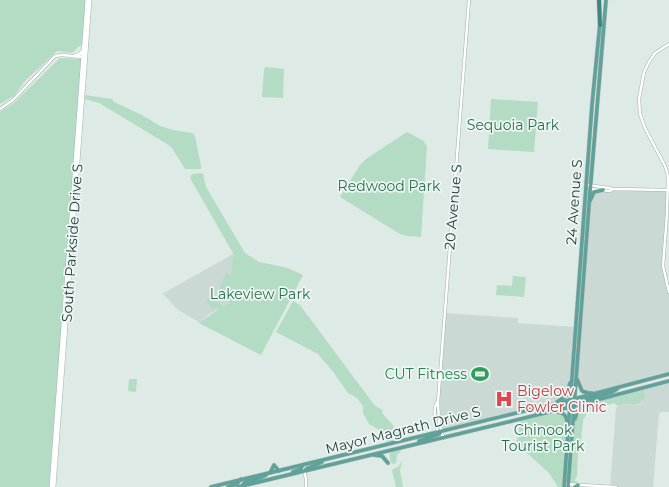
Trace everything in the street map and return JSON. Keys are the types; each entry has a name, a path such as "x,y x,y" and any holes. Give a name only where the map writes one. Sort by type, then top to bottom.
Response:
{"highway":[{"path":"600,0 600,25"}],"main road":[{"name":"South Parkside Drive S","path":"84,57 89,0"},
{"name":"South Parkside Drive S","path":"53,487 89,0"},
{"name":"24 Avenue S","path":"572,403 574,348 606,0"},
{"name":"24 Avenue S","path":"572,403 576,375 588,208 595,72 600,25"},
{"path":"75,56 81,53 84,46"},
{"path":"588,208 594,192 603,190"},
{"path":"535,409 556,402 566,396 569,387 574,348"},
{"name":"Mayor Magrath Drive S","path":"211,487 325,460 535,415 601,392 669,374"},
{"path":"576,375 582,391 588,393 601,392"},
{"path":"642,387 646,383 658,377"},
{"name":"Mayor Magrath Drive S","path":"240,486 403,447 440,435 535,409 602,398 669,380"},
{"path":"530,416 542,410 612,392 621,386"},
{"path":"566,486 571,441 578,407 602,398"},
{"path":"566,486 568,431 572,403"},
{"path":"571,441 572,403"},
{"path":"535,415 560,412 567,418 568,431"},
{"path":"369,455 382,456 388,463"},
{"path":"304,471 306,468 322,463 325,460"},
{"path":"240,486 269,473 274,465 279,471"},
{"path":"282,476 301,469 303,465"},
{"path":"228,487 238,483 241,479"}],"street":[{"name":"20 Avenue S","path":"440,435 438,402 468,0"},
{"path":"669,44 655,53 649,62 644,72 639,99 640,114 645,128 668,176 663,266 669,292"},
{"path":"0,109 13,100 55,56 62,55 84,57"},
{"path":"588,187 610,191 612,189"},
{"path":"588,187 668,190"},
{"path":"303,465 306,487"},
{"path":"566,486 616,487"}],"shaded area":[{"path":"603,190 668,190 663,266 669,292 669,374 601,392 586,393 580,388 576,375 588,208 594,192"},
{"path":"233,254 229,303 210,314 199,323 178,310 162,294"},
{"path":"444,313 518,318 518,323 576,327 570,383 563,398 554,402 439,430 437,413"},
{"path":"669,381 669,412 661,412 659,414 653,487 610,487 616,408 621,404 628,402 636,405 641,404 643,402 643,387"}],"green space":[{"path":"0,0 86,0 82,44 72,53 57,51 25,81 14,96 0,104"},
{"path":"60,58 82,59 49,487 0,487 0,112 14,103"},
{"path":"265,67 284,69 283,98 262,97"},
{"path":"85,95 112,99 114,102 142,115 160,126 192,133 195,136 201,169 185,169 172,148 167,144 99,103 85,99"},
{"name":"Sequoia Park","path":"491,99 538,102 534,152 488,149"},
{"name":"Redwood Park","path":"407,132 424,141 427,147 421,237 400,234 340,197 360,165 366,159"},
{"name":"Lakeview Park","path":"202,173 206,187 245,253 259,262 288,268 303,275 261,355 199,323 219,309 217,307 213,310 206,301 207,299 214,300 221,304 222,307 229,303 229,296 218,291 226,273 231,275 233,253 190,178 192,174"},
{"path":"513,276 526,277 524,297 496,295 497,285 512,286"},
{"path":"293,301 300,305 375,406 383,410 382,413 392,424 398,435 403,434 402,439 389,442 386,441 383,432 369,424 363,413 363,406 357,398 348,393 318,354 276,332"},
{"path":"129,379 137,379 136,392 128,391"},
{"path":"643,387 645,397 641,403 622,404 618,406 614,403 588,412 583,420 580,450 578,453 577,477 575,481 578,482 578,485 568,485 575,418 580,406"},
{"name":"Chinook Tourist Park","path":"556,412 563,414 567,421 563,487 558,487 549,473 516,443 520,421"},
{"path":"401,451 397,455 396,463 394,464 390,459 390,453"},
{"path":"402,461 400,471 403,487 396,487 392,471 398,467"}],"place":[{"name":"CUT Fitness","path":"480,374"},
{"name":"Bigelow Fowler Clinic","path":"504,399"}]}
